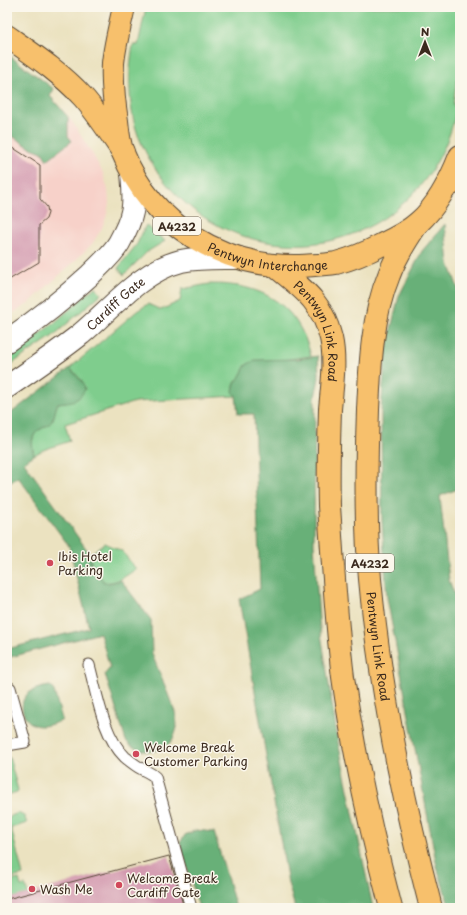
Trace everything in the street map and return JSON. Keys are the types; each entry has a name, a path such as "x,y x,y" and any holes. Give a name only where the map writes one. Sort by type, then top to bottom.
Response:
{"main road":[{"name":"Pentwyn Interchange","path":"124,7 113,63 113,88 118,134 123,152 132,173 147,196 176,226 207,246 239,258 275,266 321,265 335,263 355,257 389,241 418,223 453,183 460,156"},
{"path":"7,36 53,69 78,92 123,152"},
{"name":"Pentwyn Link Road","path":"418,223 406,241 388,275 377,314 368,403 367,516 370,577 382,676 394,746 419,863 431,908"},
{"name":"Pentwyn Link Road","path":"275,266 309,294 317,304 326,320 331,338 333,361 329,494 338,635 343,678 364,793 391,908"}],"street":[{"path":"7,342 72,292 104,262 118,244 132,212 132,173"},
{"name":"Cardiff Gate","path":"7,387 82,333 132,288 156,272 180,262 203,259 239,258"}],"lane":[{"path":"90,666 104,720 116,747 126,758 141,769 152,774 155,778 191,908"},
{"path":"7,745 25,742 10,688"}],"shaded area":[{"path":"7,62 50,96 71,120 103,173 108,190 109,203 106,218 101,230 92,244 28,304 7,317"}],"green space":[{"path":"146,7 460,7 460,59 453,105 457,106 446,144 434,167 409,198 374,224 336,239 296,245 257,240 220,226 186,204 158,173 138,135 132,113 130,67 133,45 138,45"},
{"path":"7,54 54,89 50,96 68,117 68,136 72,141 47,160 42,152 29,147 12,136 7,135"},
{"path":"445,224 449,263 460,294 460,488 440,496 449,580 460,609 460,908 450,908 437,867 387,598 382,521 381,412 386,349 399,296 422,251"},
{"path":"146,225 165,241 147,252 124,275 118,268 137,244"},
{"path":"209,284 245,288 261,293 275,300 287,310 297,323 305,338 311,356 246,365 234,386 236,396 135,402 65,424 70,441 43,450 34,455 32,445 36,432 52,421 58,403 65,402 83,382 70,368 137,311 148,304 161,310 180,301 182,289"},
{"path":"95,287 101,294 53,336 7,367 7,357 53,324"},
{"path":"318,356 319,378 315,397 314,544 319,621 338,742 373,908 295,908 288,883 239,599 260,589 254,414 238,414 236,396 233,391 235,383 246,365 255,360 298,359"},
{"path":"70,368 83,383 85,389 77,399 58,403 52,421 34,435 32,445 34,455 24,462 90,554 91,564 104,582 109,583 121,580 151,620 152,654 175,712 177,724 173,739 168,745 154,751 139,750 126,741 105,674 110,668 100,633 7,658 7,649 89,628 69,546 18,477 7,485 7,416"},
{"path":"105,543 122,551 136,569 117,581 104,582 91,564 90,554"},
{"path":"50,686 53,688 62,719 61,721 49,725 35,725 26,718 23,712 23,700 26,695 32,691 38,688"},
{"path":"7,756 9,757 18,790 17,792 7,795"},
{"path":"18,813 24,816 27,823 11,828 23,875 7,879 7,821 11,816"},
{"path":"196,830 214,832 236,908 199,908 180,843 185,835"},
{"path":"19,879 21,886 25,885 28,894 7,900 7,882"}],"building":[{"path":"7,144 40,165 40,199 47,207 48,213 46,219 39,225 39,262 7,281"},
{"name":"Welcome Break Cardiff Gate","path":"169,856 184,908 7,908 7,899"}],"place":[{"name":"Ibis Hotel Parking","path":"50,563"},
{"name":"Welcome Break Customer Parking","path":"136,754"},
{"name":"Welcome Break Cardiff Gate","path":"119,885"},
{"name":"Wash Me","path":"32,889"}]}
